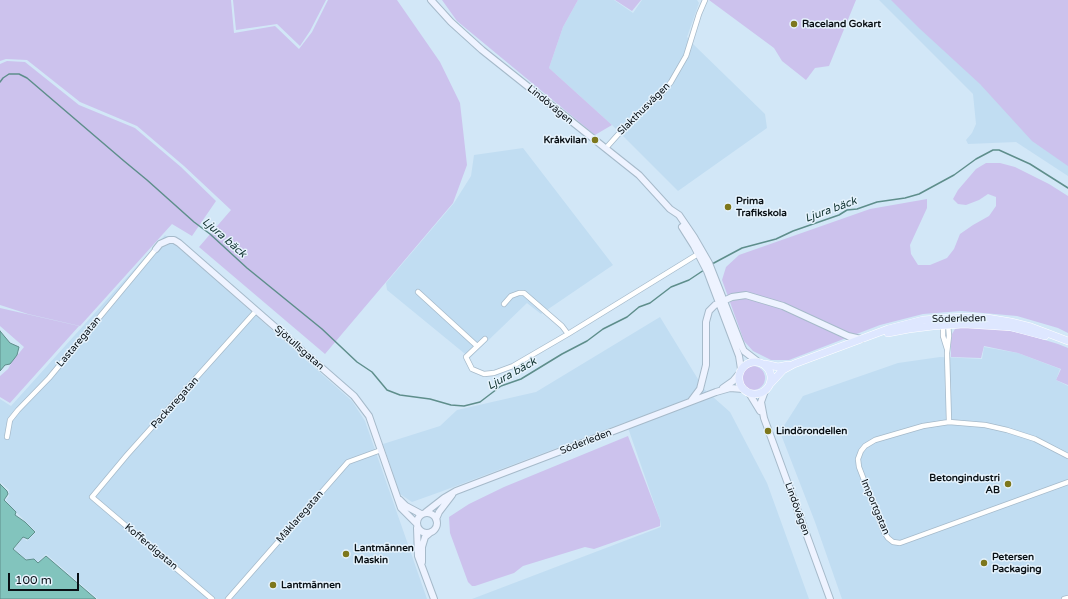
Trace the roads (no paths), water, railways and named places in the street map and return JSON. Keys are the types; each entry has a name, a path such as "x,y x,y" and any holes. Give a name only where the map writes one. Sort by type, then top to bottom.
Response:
{"main road":[{"name":"Lindövägen","path":"431,0 451,22 482,50 639,176 684,221 700,246 721,302 740,356 740,372"},
{"name":"Lindövägen","path":"670,208 685,230 698,254 708,267"},
{"name":"Sjötullsgatan","path":"156,249 160,244 169,240 174,240 354,396 368,416 402,508 417,526"},
{"path":"690,402 700,389 704,376 706,365 706,322 709,311 712,307 721,302 746,295 783,306 848,336 861,338"},
{"name":"Lindövägen","path":"721,302 744,351 760,362"},
{"name":"Söderleden","path":"851,343 909,329 987,318 1031,327 1068,341"},
{"name":"Söderleden","path":"770,384 783,370 794,364 861,338 905,324 946,323 1011,328 1038,334 1068,345"},
{"path":"760,362 767,367 770,372 770,384 765,391 760,393 746,391 739,382 740,372 748,363 760,362"},
{"name":"Söderleden","path":"760,362 778,367 794,364"},
{"name":"Söderleden","path":"716,392 729,384 740,372"},
{"name":"Söderleden","path":"424,513 456,491 716,392 730,388 746,391"},
{"name":"Lindövägen","path":"746,391 764,418"},
{"name":"Lindövägen","path":"765,391 762,402 764,418 830,599"},
{"name":"Söderleden","path":"436,519 443,506 456,491"},
{"path":"399,499 406,506 424,513 432,514 436,519 437,526 425,538 422,546 422,565"},
{"path":"424,513 418,517 418,556 434,599"},
{"path":"417,526 425,533 432,532"}],"street":[{"name":"Slakthusvägen","path":"606,148 623,129 664,91 671,82 686,56 698,14 705,0"},
{"name":"Lastaregatan","path":"7,437 10,420 49,378 156,249"},
{"path":"485,339 466,357 472,369 484,374 494,374 513,366 568,334 698,254"},
{"path":"418,292 477,346"},
{"path":"504,304 511,296 524,293 562,326 568,334"},
{"name":"Packaregatan","path":"94,495 256,311"},
{"path":"946,323 949,422"},
{"name":"Importgatan","path":"1068,456 1034,439 1007,430 985,425 949,422 923,426 875,440 865,446 858,459 859,467 884,532 893,542 900,543 1068,482"},
{"name":"Mäklaregatan","path":"228,599 348,462 381,450"},
{"name":"Kofferdigatan","path":"94,495 92,497 212,599"},
{"path":"1064,599 1068,598"}],"waterway":[{"name":"Ljura bäck","path":"0,82 9,74 19,74 27,78 194,222 210,234 247,268 322,329 357,362 372,372 387,390 400,395 430,399 451,405 464,406 480,402 501,386 521,379 562,354 587,341 603,329 627,317 639,307 650,303 671,287 689,280 704,270"},
{"name":"Ljura bäck","path":"712,264 742,248 776,239 793,231 839,215 847,210 857,209 877,202 905,198 919,194 954,175 976,159 993,150 999,150 1030,164 1068,188"}],"place":[{"name":"Raceland Gokart","path":"794,24"},
{"name":"Kråkvilan","path":"595,140"},
{"name":"Prima Trafikskola","path":"728,207"},
{"name":"Lindörondellen","path":"768,431"},
{"name":"Betongindustri AB","path":"1008,484"},
{"name":"Lantmännen Maskin","path":"346,554"},
{"name":"Petersen Packaging","path":"984,563"},
{"name":"Lantmännen","path":"273,585"}]}
